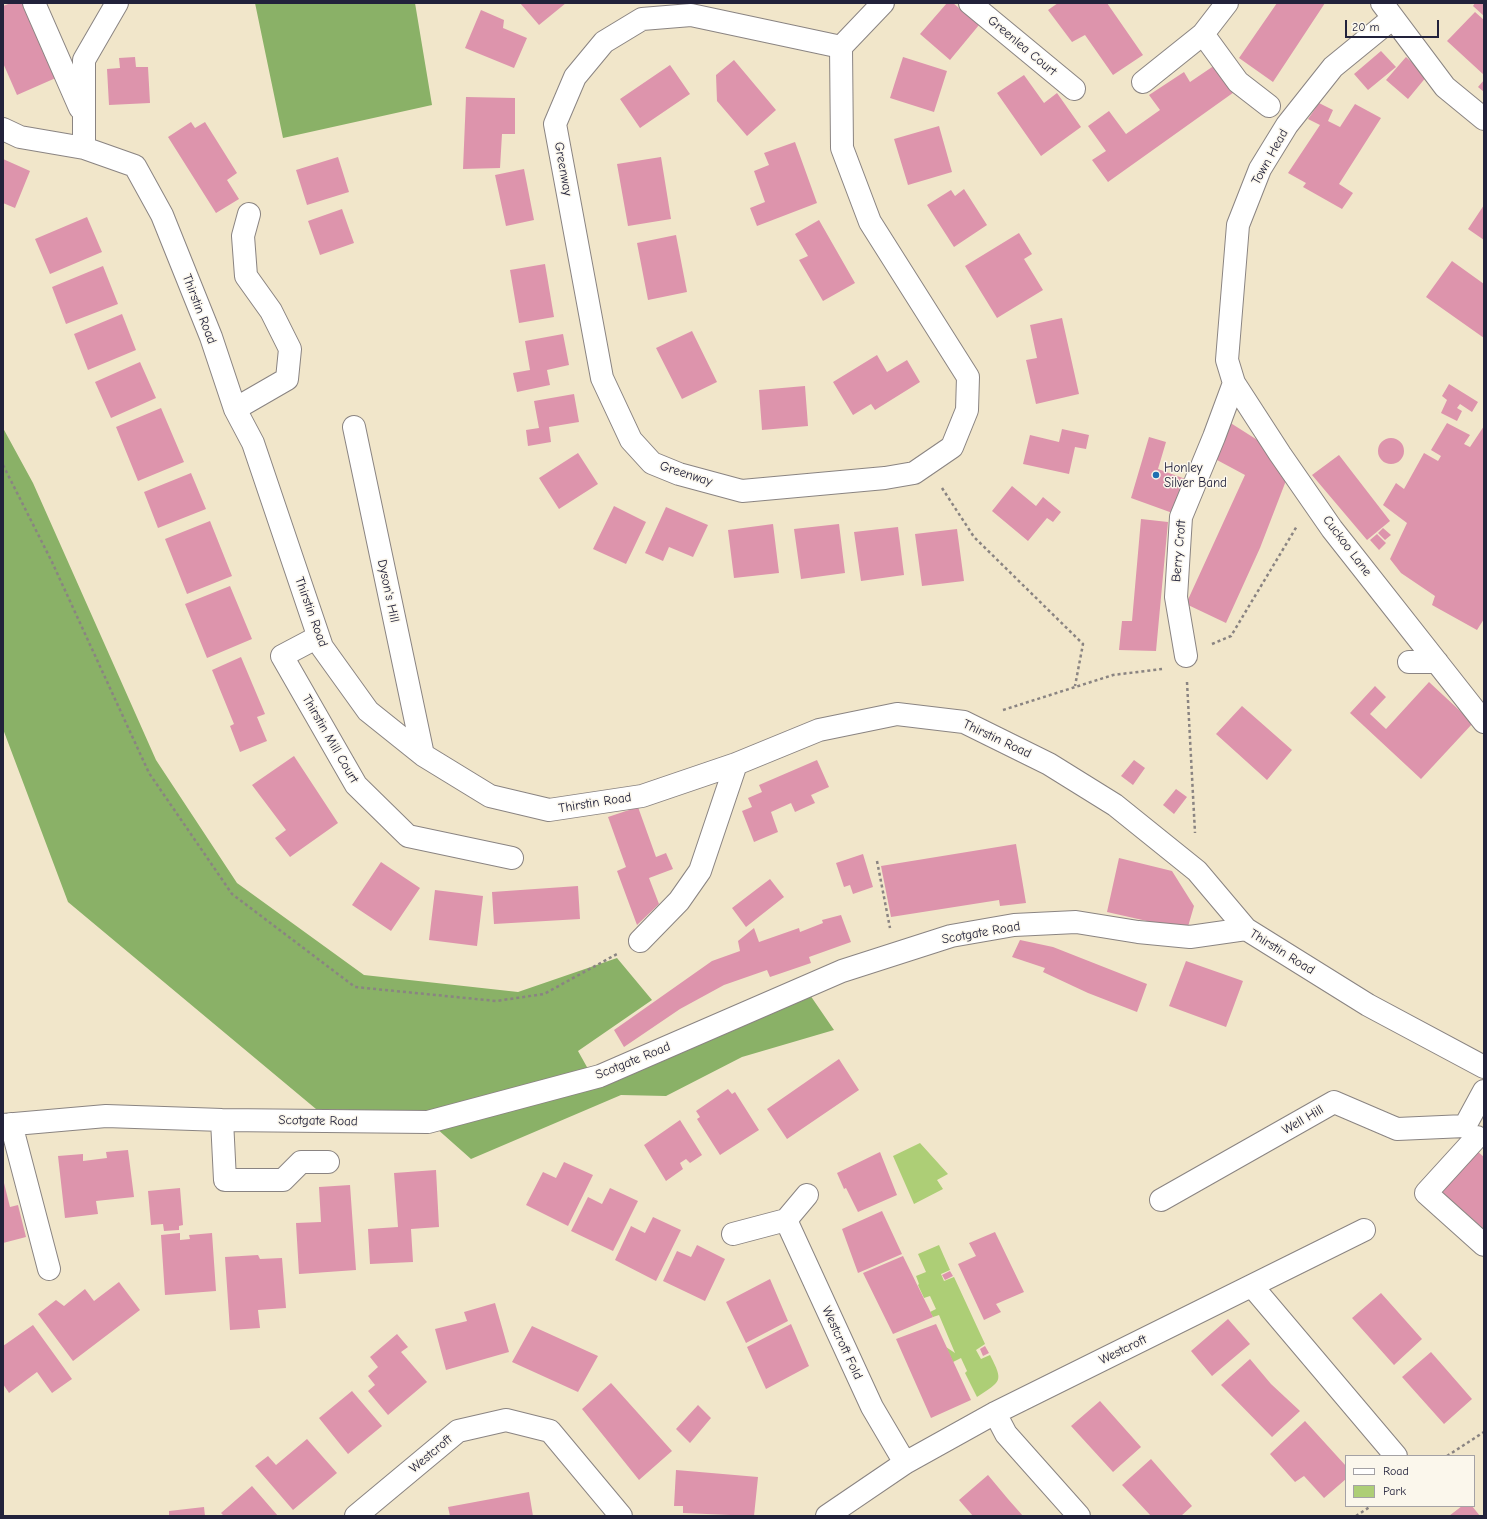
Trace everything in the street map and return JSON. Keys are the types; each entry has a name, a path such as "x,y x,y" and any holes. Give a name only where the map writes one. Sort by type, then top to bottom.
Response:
{"street":[{"path":"34,3 83,115"},
{"path":"84,148 84,60 118,3"},
{"path":"841,47 883,3"},
{"name":"Greenlea Court","path":"970,3 1074,89"},
{"path":"1143,82 1203,34 1227,3"},
{"path":"1390,8 1445,87 1484,119"},
{"name":"Town Head","path":"1227,360 1238,225 1260,169 1287,125 1333,67 1390,8"},
{"name":"Greenway","path":"691,15 841,47 842,148 870,222 968,377 967,410 952,447 914,473 885,478 742,491 679,474 652,463 631,440 602,378 555,124 575,77 604,42 642,19 691,15"},
{"path":"1203,34 1238,82 1269,106"},
{"name":"Thirstin Road","path":"3,129 20,137 84,148 135,166 162,215 211,337 235,408 253,443 322,647 368,711 422,755 490,796 549,810 642,796 736,764 819,730 897,714 964,722 1049,764 1115,805 1197,871 1246,929 1368,1005 1484,1067"},
{"path":"235,408 287,379 290,349 271,311 246,276 243,236 249,214"},
{"name":"Cuckoo Lane","path":"1227,360 1234,383 1280,454 1332,529 1436,662 1482,715"},
{"name":"Berry Croft","path":"1186,656 1176,596 1180,517 1214,437 1234,383"},
{"name":"Dyson's Hill","path":"354,428 422,755"},
{"name":"Thirstin Mill Court","path":"318,637 282,656 356,785 408,836 512,858"},
{"path":"1409,662 1436,662"},
{"path":"640,941 679,901 700,871 736,764"},
{"name":"Scotgate Road","path":"7,1125 106,1116 222,1120 428,1122 600,1076 842,971 951,936 1014,925 1076,922 1138,932 1190,937 1246,929"},
{"path":"1484,1091 1475,1136 1426,1193 1484,1245"},
{"name":"Well Hill","path":"1161,1200 1334,1102 1397,1129 1475,1136"},
{"path":"222,1120 225,1180 283,1180 301,1162 328,1162"},
{"path":"7,1125 49,1269"},
{"path":"733,1234 786,1220 807,1195"},
{"name":"Westcroft Fold","path":"786,1220 872,1407 905,1463"},
{"name":"Westcroft","path":"827,1516 905,1463 995,1413 1364,1230"},
{"path":"1252,1286 1395,1455"},
{"path":"995,1413 1006,1434 1080,1516"},
{"name":"Westcroft","path":"356,1516 458,1431 506,1420 550,1431 621,1516"}],"path":[{"path":"927,464 974,537 1084,644 1075,687"},
{"path":"3,465 52,562 149,773 232,894 355,987 496,1000 544,994 640,941"},
{"path":"1186,656 1197,871"},
{"path":"877,861 895,954"},
{"path":"1449,1455 1484,1432"},
{"path":"1356,1516 1370,1507"}],"green space":[{"path":"255,3 415,3 432,105 283,138"},
{"path":"3,428 33,483 156,760 237,883 364,975 518,992 617,958 652,1000 578,1051 597,1085 810,995 834,1030 742,1057 666,1096 621,1095 471,1159 418,1112 316,1109 68,902 3,729"},
{"path":"920,1143 948,1174 937,1180 943,1189 914,1204 893,1156"},
{"path":"939,1245 950,1270 941,1274 944,1281 954,1277 985,1344 976,1350 981,1359 990,1355 997,1371 998,1380 995,1384 977,1397 965,1373 967,1371 961,1358 953,1362 946,1347 955,1353 939,1315 933,1317 930,1312 936,1309 930,1296 924,1298 918,1285 916,1276 926,1272 918,1254"}],"building":[{"path":"11,3 26,3 58,77 17,95 3,63 3,6"},
{"path":"520,3 566,3 539,25"},
{"path":"947,3 953,3 979,25 950,60 920,34"},
{"path":"1058,3 1107,3 1143,55 1113,75 1085,35 1072,42 1048,10"},
{"path":"1277,3 1325,3 1273,82 1239,58"},
{"path":"1475,3 1484,3 1484,16 1473,6"},
{"path":"481,10 504,20 503,28 527,38 514,68 465,48"},
{"path":"1475,12 1484,20 1484,75 1447,41"},
{"path":"1381,51 1396,67 1368,90 1354,74"},
{"path":"135,57 136,67 148,67 150,103 109,105 107,69 120,68 119,58"},
{"path":"903,57 947,71 934,112 890,98"},
{"path":"1406,57 1427,76 1408,99 1386,80"},
{"path":"734,60 776,110 747,136 717,101 716,75"},
{"path":"1218,63 1237,90 1108,182 1092,160 1106,151 1088,126 1109,111 1126,134 1160,110 1149,95 1184,72 1190,82"},
{"path":"670,65 690,94 640,128 620,99"},
{"path":"1024,75 1044,103 1057,93 1081,127 1041,156 997,93"},
{"path":"1484,80 1484,92 1478,87"},
{"path":"466,97 515,98 515,134 502,134 500,168 463,169"},
{"path":"1319,103 1333,110 1328,121 1340,127 1355,104 1381,118 1339,184 1353,193 1342,209 1303,187 1306,183 1288,173 1320,125 1308,119"},
{"path":"191,122 195,128 205,122 237,173 227,180 239,199 216,213 168,137"},
{"path":"939,126 952,172 908,185 894,139"},
{"path":"795,142 817,203 757,226 750,208 765,202 754,171 769,165 764,153"},
{"path":"338,157 349,192 307,205 296,170"},
{"path":"661,157 671,219 628,226 617,164"},
{"path":"3,159 30,171 15,208 3,203"},
{"path":"524,169 534,220 506,226 495,175"},
{"path":"964,189 987,225 954,247 927,205 951,190 955,196"},
{"path":"1484,205 1484,240 1468,229"},
{"path":"342,209 354,243 320,255 308,221"},
{"path":"87,217 102,252 50,274 35,239"},
{"path":"819,220 855,283 823,301 799,260 808,256 795,234"},
{"path":"1019,233 1032,254 1024,259 1043,290 997,318 965,266"},
{"path":"676,235 687,292 648,300 637,243"},
{"path":"1452,261 1484,284 1484,338 1426,297"},
{"path":"545,264 554,317 519,323 510,270"},
{"path":"103,266 118,304 66,324 52,287"},
{"path":"122,314 136,350 88,370 74,334"},
{"path":"1062,318 1079,394 1036,404 1026,360 1037,358 1030,325"},
{"path":"692,331 717,382 682,399 656,348"},
{"path":"563,334 569,365 547,370 550,385 517,392 513,373 530,370 525,341"},
{"path":"877,355 887,372 907,360 920,382 875,410 871,404 853,415 833,382"},
{"path":"140,362 156,398 111,418 95,382"},
{"path":"1449,384 1478,402 1472,412 1460,404 1457,408 1462,411 1457,421 1441,413 1447,400 1442,396"},
{"path":"805,386 808,426 762,430 759,390"},
{"path":"574,394 579,422 549,427 551,442 528,446 526,430 539,428 534,401"},
{"path":"161,408 184,462 138,481 116,427"},
{"path":"1229,422 1270,448 1284,463 1280,474 1287,478 1260,548 1226,623 1186,604 1245,475 1217,460"},
{"path":"1447,423 1470,435 1464,444 1470,447 1484,426 1484,619 1477,630 1432,605 1435,596 1401,573 1390,559 1407,523 1383,505 1396,483 1404,489 1424,453 1438,461 1441,456 1431,450"},
{"path":"1062,429 1089,435 1086,449 1075,447 1069,474 1023,464 1030,435 1059,442"},
{"name":"Honley Silver Band","path":"1149,437 1166,442 1158,469 1191,481 1178,515 1131,498"},
{"path":"1391,438 1400,442 1404,451 1400,460 1391,464 1382,460 1378,451 1382,442"},
{"path":"578,453 598,484 559,509 539,478"},
{"path":"1339,455 1390,521 1367,540 1312,475"},
{"path":"191,473 206,509 158,528 144,492"},
{"path":"1012,486 1036,506 1043,497 1061,512 1053,522 1047,518 1028,541 992,511"},
{"path":"614,506 646,522 626,564 593,549"},
{"path":"666,507 708,525 693,557 669,547 663,561 645,553"},
{"path":"1141,519 1168,522 1156,651 1119,650 1122,621 1132,621"},
{"path":"210,521 232,576 187,594 165,539"},
{"path":"773,524 779,573 734,578 728,530"},
{"path":"839,524 845,573 801,579 794,529"},
{"path":"898,527 904,575 861,581 854,532"},
{"path":"1383,528 1391,535 1385,540 1378,533"},
{"path":"957,529 964,581 922,586 915,534"},
{"path":"1377,534 1386,543 1379,550 1370,540"},
{"path":"230,586 252,639 207,658 185,604"},
{"path":"241,657 265,714 257,717 267,741 240,752 230,726 234,724 212,670"},
{"path":"1429,682 1473,723 1421,779 1350,713 1375,686 1386,697 1370,714 1386,729"},
{"path":"1242,706 1292,750 1267,780 1216,734"},
{"path":"294,756 338,823 290,857 275,838 286,830 252,785"},
{"path":"817,760 829,787 811,795 815,803 795,812 791,803 771,812 778,832 754,842 742,811 752,807 748,798 762,792 759,785"},
{"path":"1134,760 1145,768 1133,785 1121,776"},
{"path":"1176,789 1187,797 1174,814 1163,805"},
{"path":"638,807 656,857 666,853 673,869 649,878 659,904 637,925 617,871 626,867 608,817"},
{"path":"1016,844 1026,903 1000,906 999,900 891,917 881,866"},
{"path":"863,854 873,887 853,894 850,885 844,887 836,863"},
{"path":"1119,858 1172,871 1194,906 1187,930 1107,912"},
{"path":"381,862 420,888 391,931 352,905"},
{"path":"770,879 784,897 746,927 732,908"},
{"path":"578,886 580,919 494,924 492,892"},
{"path":"435,890 483,896 477,946 429,940"},
{"path":"841,915 851,942 809,957 811,963 770,977 767,970 724,985 680,1009 624,1047 614,1030 712,961 740,951 738,941 754,928 759,942 799,928 800,932 823,923 822,920"},
{"path":"1020,940 1053,947 1147,984 1137,1012 1088,993 1043,972 1045,968 1012,957"},
{"path":"1186,961 1243,981 1226,1027 1169,1006"},
{"path":"839,1059 859,1090 787,1139 767,1109"},
{"path":"728,1089 732,1094 735,1092 759,1130 720,1155 697,1119 700,1117 696,1111"},
{"path":"680,1120 702,1155 690,1163 686,1159 680,1163 683,1169 666,1181 644,1145"},
{"path":"128,1150 134,1197 96,1201 98,1214 65,1218 58,1156 83,1154 83,1161 107,1158 106,1152"},
{"path":"1477,1151 1484,1157 1484,1229 1441,1191"},
{"path":"880,1152 897,1195 858,1212 846,1188 844,1189 837,1173"},
{"path":"564,1162 593,1175 568,1226 526,1205 543,1172 556,1178"},
{"path":"436,1170 439,1227 411,1229 413,1262 370,1264 368,1229 398,1227 394,1173"},
{"path":"4,1183 10,1207 18,1205 26,1237 3,1243"},
{"path":"350,1185 356,1270 299,1274 296,1223 321,1222 319,1187"},
{"path":"180,1188 183,1225 179,1226 179,1230 164,1231 163,1224 151,1225 148,1191"},
{"path":"610,1188 638,1201 613,1251 571,1231 588,1197 602,1204"},
{"path":"882,1211 902,1254 858,1273 842,1229"},
{"path":"653,1217 681,1230 656,1281 615,1260 631,1226 645,1233"},
{"path":"995,1232 1024,1292 996,1304 1001,1312 984,1320 958,1264 976,1256 969,1243"},
{"path":"180,1233 180,1240 190,1239 189,1235 212,1233 216,1291 165,1295 161,1235"},
{"path":"697,1245 725,1259 705,1301 663,1281 677,1251 691,1257"},
{"path":"258,1255 260,1259 282,1258 286,1308 258,1310 260,1328 230,1330 225,1257"},
{"path":"903,1256 933,1317 893,1334 863,1273"},
{"path":"950,1271 953,1276 945,1280 942,1275"},
{"path":"770,1279 788,1321 746,1343 726,1302"},
{"path":"119,1282 140,1310 73,1361 38,1314 56,1300 64,1306 85,1289 94,1301"},
{"path":"1381,1293 1422,1339 1394,1365 1352,1318"},
{"path":"495,1303 509,1352 446,1370 435,1329 467,1321 464,1312"},
{"path":"1228,1319 1250,1344 1212,1376 1191,1351"},
{"path":"791,1324 809,1366 766,1389 747,1347"},
{"path":"936,1324 971,1400 931,1418 896,1339"},
{"path":"33,1325 72,1379 52,1393 37,1372 9,1393 3,1384 3,1346"},
{"path":"532,1326 598,1356 578,1392 512,1362"},
{"path":"397,1334 408,1347 401,1352 427,1382 388,1415 368,1391 375,1385 368,1376 378,1367 370,1357"},
{"path":"985,1346 989,1353 983,1356 980,1349"},
{"path":"1431,1352 1472,1399 1444,1424 1402,1377"},
{"path":"1250,1359 1271,1384 1300,1411 1272,1437 1221,1385"},
{"path":"611,1383 672,1451 639,1480 582,1409"},
{"path":"352,1391 382,1426 348,1454 319,1418"},
{"path":"1100,1401 1141,1447 1113,1472 1071,1426"},
{"path":"698,1405 711,1418 690,1443 676,1429"},
{"path":"1305,1421 1345,1465 1345,1480 1324,1498 1304,1476 1295,1482 1270,1454"},
{"path":"307,1439 337,1473 293,1510 255,1466 268,1456 276,1465"},
{"path":"1151,1459 1192,1506 1181,1516 1151,1516 1122,1485"},
{"path":"676,1470 758,1477 754,1516 683,1513 683,1506 674,1506"},
{"path":"988,1475 1023,1516 973,1516 959,1500"},
{"path":"252,1486 278,1516 224,1516 221,1513"},
{"path":"529,1492 533,1516 450,1516 448,1507"},
{"path":"204,1507 205,1516 169,1516 169,1511"},
{"path":"1461,1507 1473,1507 1480,1516 1449,1516"}],"place":[{"name":"Honley Silver Band","path":"1156,475"}]}
